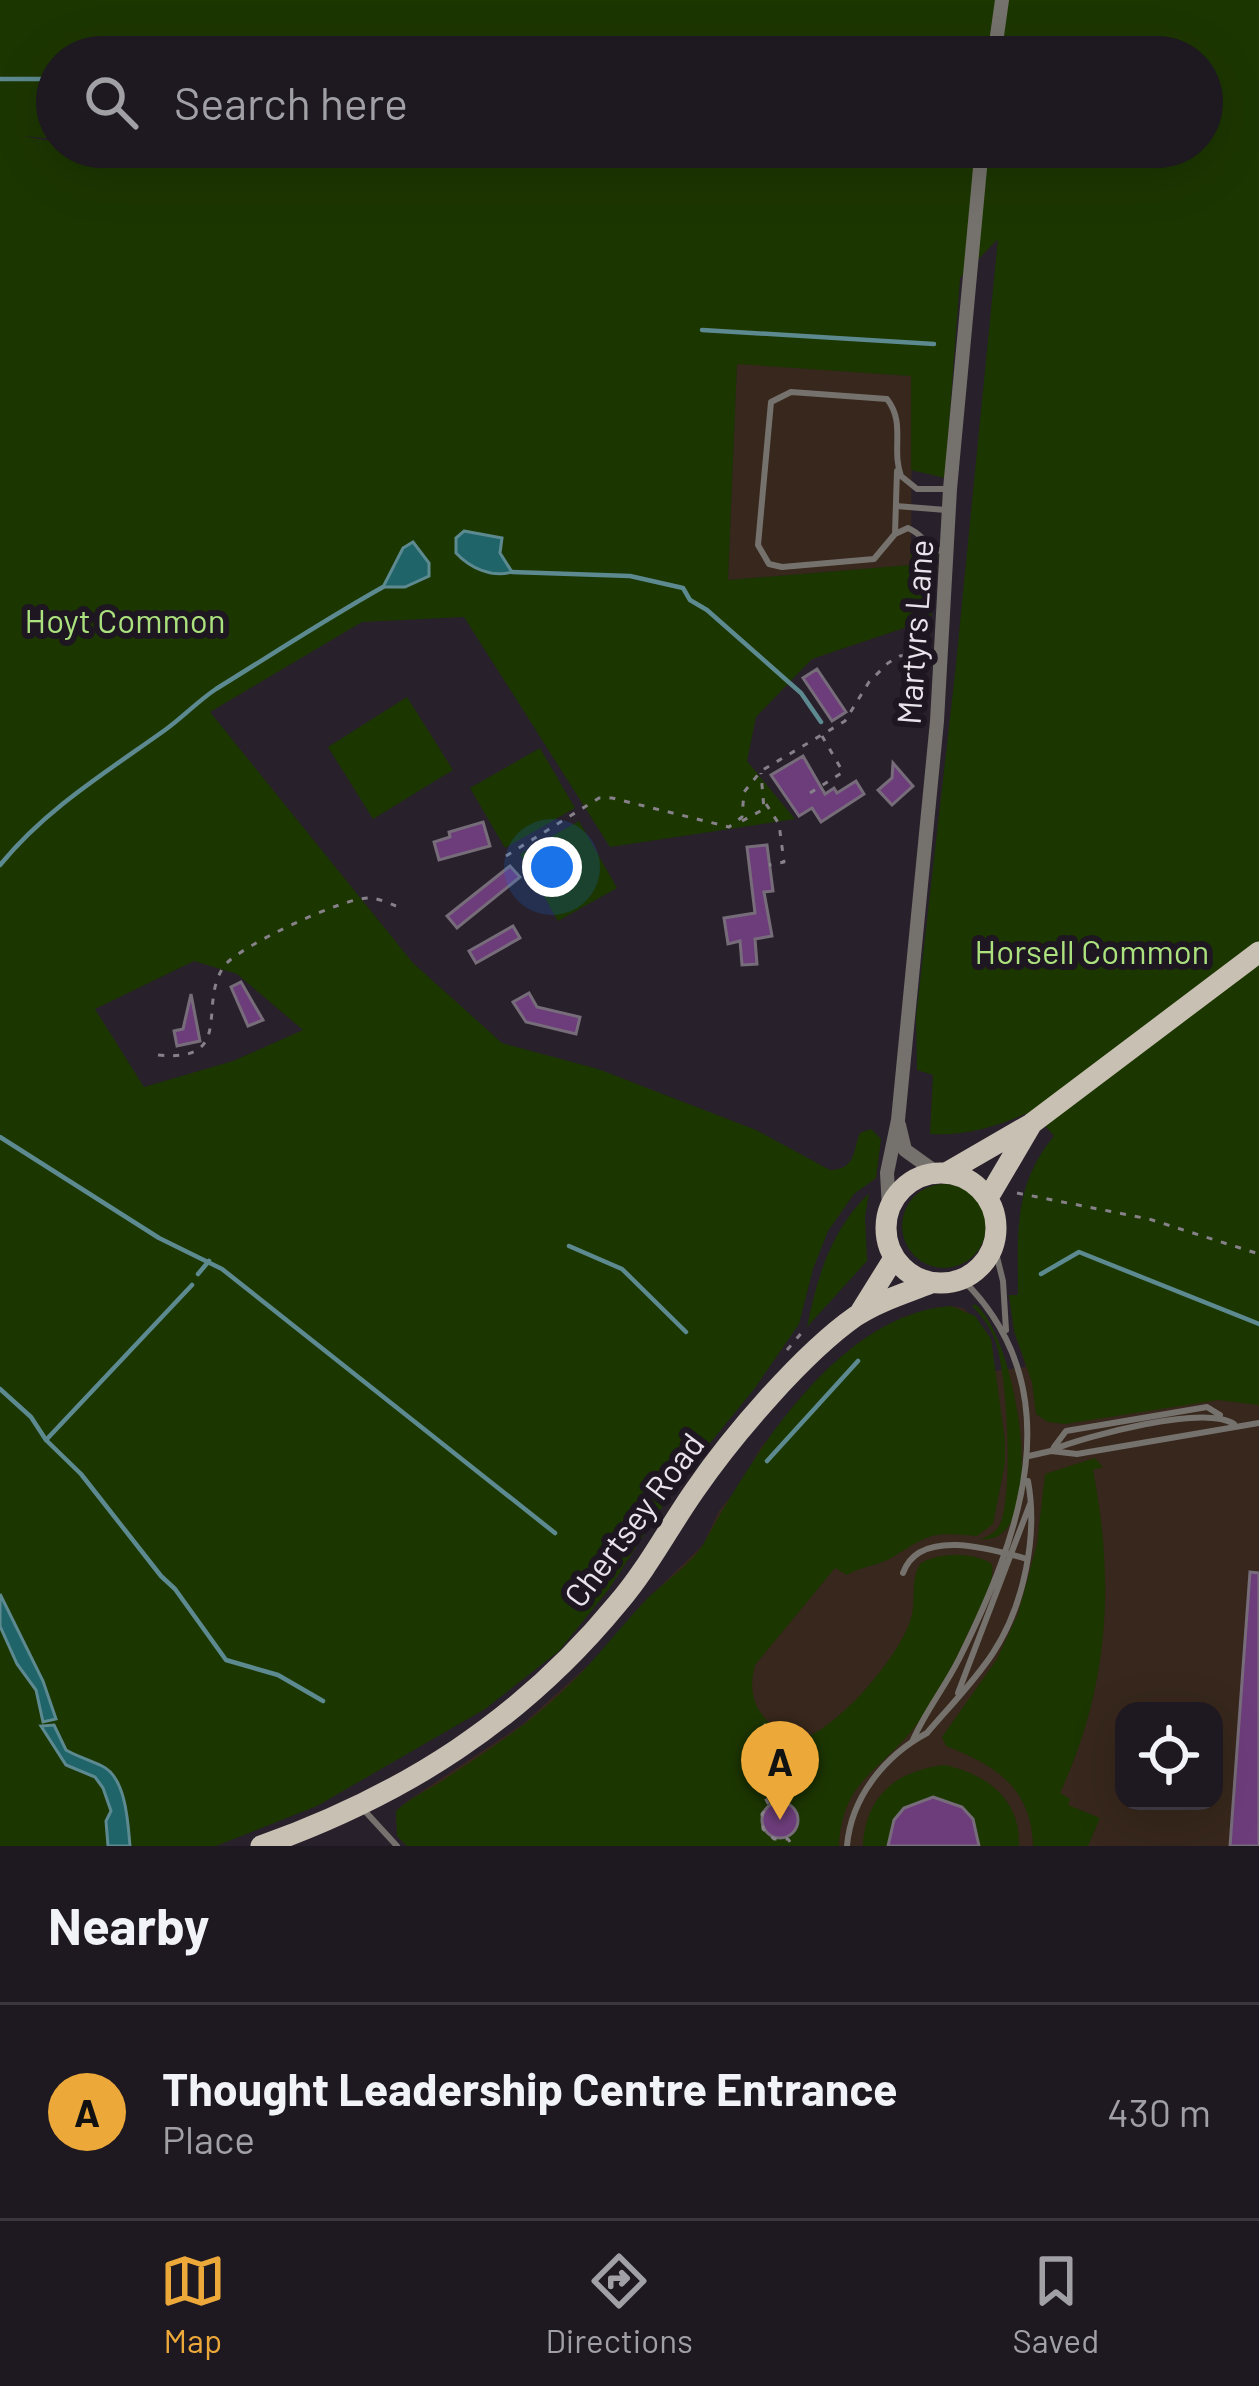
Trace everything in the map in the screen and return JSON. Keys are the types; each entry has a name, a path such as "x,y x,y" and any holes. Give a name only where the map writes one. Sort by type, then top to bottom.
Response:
{"main road":[{"path":"942,1173 975,1184 988,1198 995,1216 994,1245 979,1269 963,1280 931,1283 908,1273 894,1258 886,1226 889,1208 912,1181 942,1173 1031,1124 1259,952"},
{"path":"988,1198 1031,1124"},
{"name":"Chertsey Road","path":"261,1846 360,1806 451,1755 542,1687 638,1579 714,1465 788,1379 857,1316 894,1258"},
{"name":"Chertsey Road","path":"857,1316 931,1283"}],"street":[{"path":"997,36 1002,0"},
{"name":"Martyrs Lane","path":"889,1208 887,1173 898,1120 942,651 950,489 980,168"},
{"path":"898,1120 905,1150 942,1173"}],"lane":[{"path":"895,534 898,418 887,399 785,393 775,398 769,408 758,545 764,560 782,567 874,560 895,534 908,528 928,548 947,554"},
{"path":"897,467 910,486 950,489"},
{"path":"896,506 949,510"},
{"path":"957,1696 1009,1554 1029,1456 994,1245"},
{"path":"963,1280 987,1305 1006,1338"},
{"path":"1051,1451 1066,1431 1104,1422 1207,1407 1234,1424"},
{"path":"1029,1456 1096,1436 1223,1417"},
{"path":"1195,1420 1197,1433"},
{"path":"1051,1451 1077,1454 1259,1423"},
{"path":"913,1740 927,1733 997,1648 1027,1559 1034,1514 1027,1479"},
{"path":"848,1846 849,1824 866,1786 913,1740 958,1662 1032,1502"},
{"path":"903,1573 916,1553 935,1546 1027,1559"},
{"path":"360,1806 398,1846"}],"path":[{"path":"737,822 744,810 744,791 761,772 852,715 869,682 888,663 913,653 942,651"},
{"path":"810,793 843,772 821,734"},
{"path":"761,772 766,804 779,824 784,862 770,865"},
{"path":"506,856 599,798 722,827 758,814 766,804"},
{"path":"158,1055 180,1057 205,1042 213,1030 216,979 235,955 340,903 369,898 396,906"},
{"path":"1017,1193 1149,1219 1259,1254"},
{"path":"766,1724 741,1755 769,1804 762,1814 763,1829 774,1839 788,1839 793,1846"}],"shaded area":[{"path":"737,363 912,376 911,565 728,580"},
{"path":"1018,1273 1259,1359 1259,1846 407,1846 397,1836 396,1811 406,1802 523,1724 605,1650 642,1604 703,1545 761,1447 857,1344 903,1317 951,1306 963,1308 991,1339 995,1371 1026,1367 1009,1295 1018,1295"}],"green space":[{"path":"0,0 1259,0 1259,1405 1218,1400 1065,1424 1048,1422 1036,1414 1009,1295 1018,1295 1025,1192 1054,1136 1032,1111 983,1129 930,1134 933,1075 917,1070 916,1017 998,239 960,278 945,478 911,470 911,376 737,364 728,580 910,565 911,549 938,550 931,619 812,659 756,717 747,761 795,819 610,847 464,617 362,622 210,712 413,963 502,1043 598,1069 756,1130 830,1170 849,1163 860,1133 871,1129 881,1139 876,1178 854,1194 828,1231 799,1324 755,1388 679,1481 609,1589 559,1651 485,1709 317,1806 216,1846 0,1846 0,1626 31,1682 40,1716 43,1681 0,1594","holes":["194,961 237,974 303,1030 233,1061 144,1087 95,1009"]},
{"path":"407,697 453,770 373,819 328,747"},
{"path":"540,748 575,808 505,848 470,788"},
{"path":"579,821 617,888 558,921 520,854"},
{"path":"944,1184 974,1196 986,1226 974,1256 944,1268 914,1256 902,1226 914,1196"},
{"path":"869,1193 867,1261 807,1327 828,1255 844,1223"},
{"path":"975,1304 1004,1355 1021,1437 1022,1477 1016,1511 1002,1533 980,1539 997,1528 1005,1506 1007,1428 998,1351"},
{"path":"951,1306 975,1316 991,1339 1005,1441 993,1524 977,1536 932,1536 847,1575 835,1568 755,1665 755,1701 766,1719 795,1741 811,1735 864,1692 894,1653 911,1618 921,1563 957,1555 992,1564 985,1598 942,1686 904,1740 856,1790 842,1823 839,1846 407,1846 397,1836 396,1811 537,1714 692,1558 774,1431 836,1361 872,1334 910,1315"},
{"path":"1095,1458 1103,1467 1093,1470 1104,1553 1103,1634 1089,1714 1060,1793 1070,1799 1068,1805 1100,1818 1088,1846 1033,1846 1026,1809 1008,1781 980,1761 946,1746 942,1737 997,1659 1018,1614 1037,1544 1045,1474"},
{"path":"945,1765 974,1775 998,1791 1014,1815 1019,1846 863,1846 870,1813 887,1789 912,1773"}],"water":[{"path":"464,531 502,538 500,553 512,572 489,573 456,553 456,538"},
{"path":"413,542 429,563 429,576 405,587 383,587 403,548"},
{"path":"0,1594 43,1681 56,1719 43,1722 36,1690 17,1664 0,1626"},
{"path":"54,1725 66,1750 102,1766 116,1780 130,1846 108,1846 106,1821 111,1811 103,1788 95,1777 66,1765 41,1726"}],"building":[{"path":"817,669 846,712 832,721 803,678"},
{"path":"803,756 825,794 834,788 837,793 856,781 864,794 821,822 812,808 799,816 771,775"},
{"path":"893,763 913,786 892,805 878,790 892,778"},
{"path":"483,822 490,846 439,860 434,842"},
{"path":"767,845 773,891 764,892 772,936 755,939 757,964 742,965 740,941 728,944 724,918 755,913 747,847"},
{"path":"510,866 520,877 457,928 447,916"},
{"path":"513,926 520,938 476,963 469,951"},
{"path":"241,982 263,1020 248,1026 231,987"},
{"path":"529,993 537,1007 580,1017 576,1034 526,1022 513,1002"},
{"path":"191,994 200,1041 177,1046 174,1031 183,1029"},
{"path":"1250,1572 1259,1573 1259,1846 1230,1846"},
{"path":"933,1797 962,1807 973,1819 979,1846 888,1846 894,1820 904,1808"},
{"path":"780,1802 793,1807 798,1820 793,1833 780,1838 767,1833 762,1820 767,1807"}],"waterway":[{"path":"0,79 36,79"},
{"path":"702,330 934,344"},
{"path":"512,572 630,576 683,588 690,600 801,693 821,722"},
{"path":"0,865 57,809 209,694 383,587"},
{"path":"0,1137 159,1238 222,1269 555,1533"},
{"path":"569,1246 622,1269 686,1332"},
{"path":"1041,1274 1079,1252 1259,1324"},
{"path":"198,1274 209,1261"},
{"path":"46,1440 192,1285"},
{"path":"767,1461 858,1361"},
{"path":"0,1389 81,1474 226,1660 278,1675 323,1701"}],"place":[{"name":"Thought Leadership Centre Entrance","path":"780,1820"}],"park label":[{"name":"Hoyt Common","path":"125,621"},
{"name":"Horsell Common","path":"1092,952"}]}
